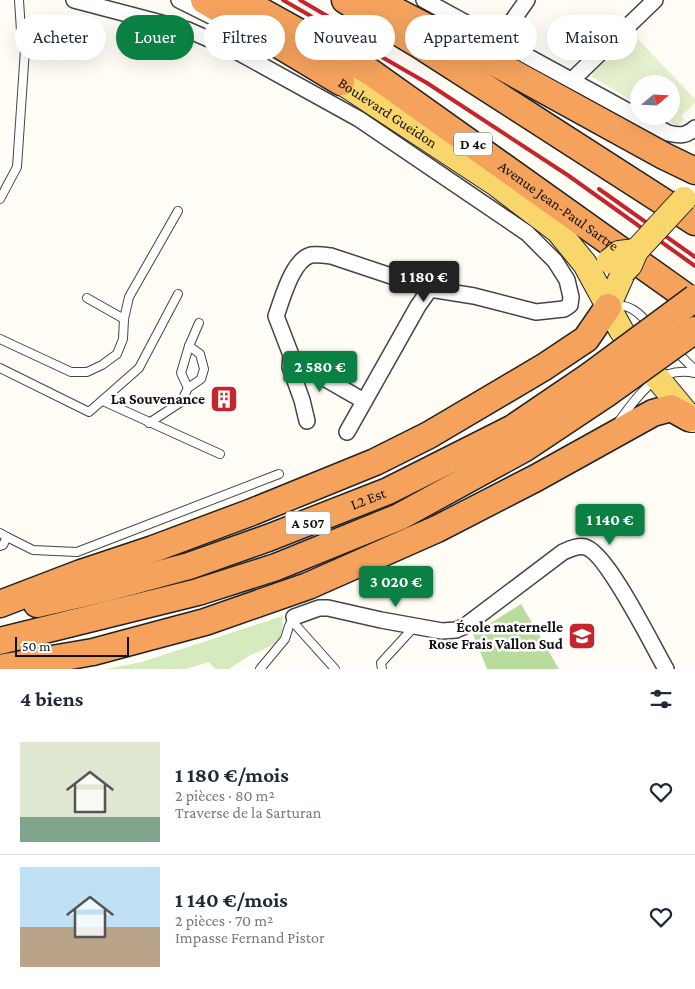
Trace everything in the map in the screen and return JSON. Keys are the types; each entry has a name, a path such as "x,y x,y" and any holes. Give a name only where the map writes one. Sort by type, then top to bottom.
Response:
{"highway":[{"path":"204,0 341,82"},
{"name":"Avenue Jean-Paul Sartre","path":"242,0 370,71 695,303"},
{"path":"345,0 418,44 695,222"},
{"path":"375,0 695,171"},
{"name":"L2 Est","path":"0,641 198,592 276,567 399,517 525,448 695,298"},
{"path":"0,604 252,512 375,462 429,435 544,367 586,339 608,307"},
{"name":"L2 Est","path":"0,613 107,588 189,566 268,538 378,495 598,385 695,330"},
{"path":"0,668 93,652 205,622 308,586 436,529 536,478 653,413 671,408 692,420"}],"main road":[{"name":"Boulevard Gueidon","path":"341,82 496,184 558,231 585,264 620,330 692,420"},
{"path":"608,307 623,261 690,196"}],"street":[{"name":"Boulevard Gueidon","path":"74,0 188,30 236,51 360,119 527,233 555,262 567,280 571,297 570,304 564,309 536,312 474,296 430,289"},
{"name":"Boulevard Gueidon","path":"179,0 341,82"},
{"path":"424,0 452,15"},
{"path":"516,15 527,0"},
{"path":"572,80 656,0"},
{"path":"536,60 668,133 678,136 690,131"},
{"path":"307,421 302,400 290,367 291,355 276,316 295,268 303,259 310,255 319,254 331,256 430,289 418,306 347,432"},
{"path":"290,359 364,401"},
{"path":"293,619 319,608 328,608 442,631 456,630 465,626 563,552 574,547 586,547 595,552 610,570 666,669"}],"lane":[{"path":"0,199 17,167 25,49 21,31 19,0"},
{"path":"0,340 71,372 87,372 102,366 117,354 123,339 124,319 129,297 178,211"},
{"path":"0,368 89,412 139,368 178,294"},
{"path":"87,298 124,319"},
{"path":"608,307 622,305 631,308 657,332"},
{"path":"188,388 181,373 189,346 199,323"},
{"path":"664,338 695,371"},
{"path":"149,423 181,402 188,388 201,379 204,369 200,354 189,346"},
{"path":"604,440 643,390 672,371 695,371"},
{"path":"103,401 220,454"},
{"path":"0,546 3,545 4,535 33,550 77,552 279,474"},
{"path":"260,669 285,639 293,619 335,669"},
{"path":"382,669 381,662 415,626"}],"green space":[{"path":"637,38 672,75 630,75 630,100 592,77 592,71 604,60 637,60"},
{"path":"680,83 695,99 695,103 681,116 684,120 680,123"},
{"path":"521,604 559,669 487,669 473,634"},
{"path":"283,616 279,642 252,654 229,669 215,669 209,662 186,669 106,669 142,662"}],"railway":[{"path":"283,0 427,83 569,176 695,266"},
{"path":"300,0 326,15"},
{"path":"599,189 695,257"}],"place":[{"name":"La Souvenance","path":"224,399"},
{"name":"École maternelle Rose Frais Vallon Sud","path":"582,636"}]}
